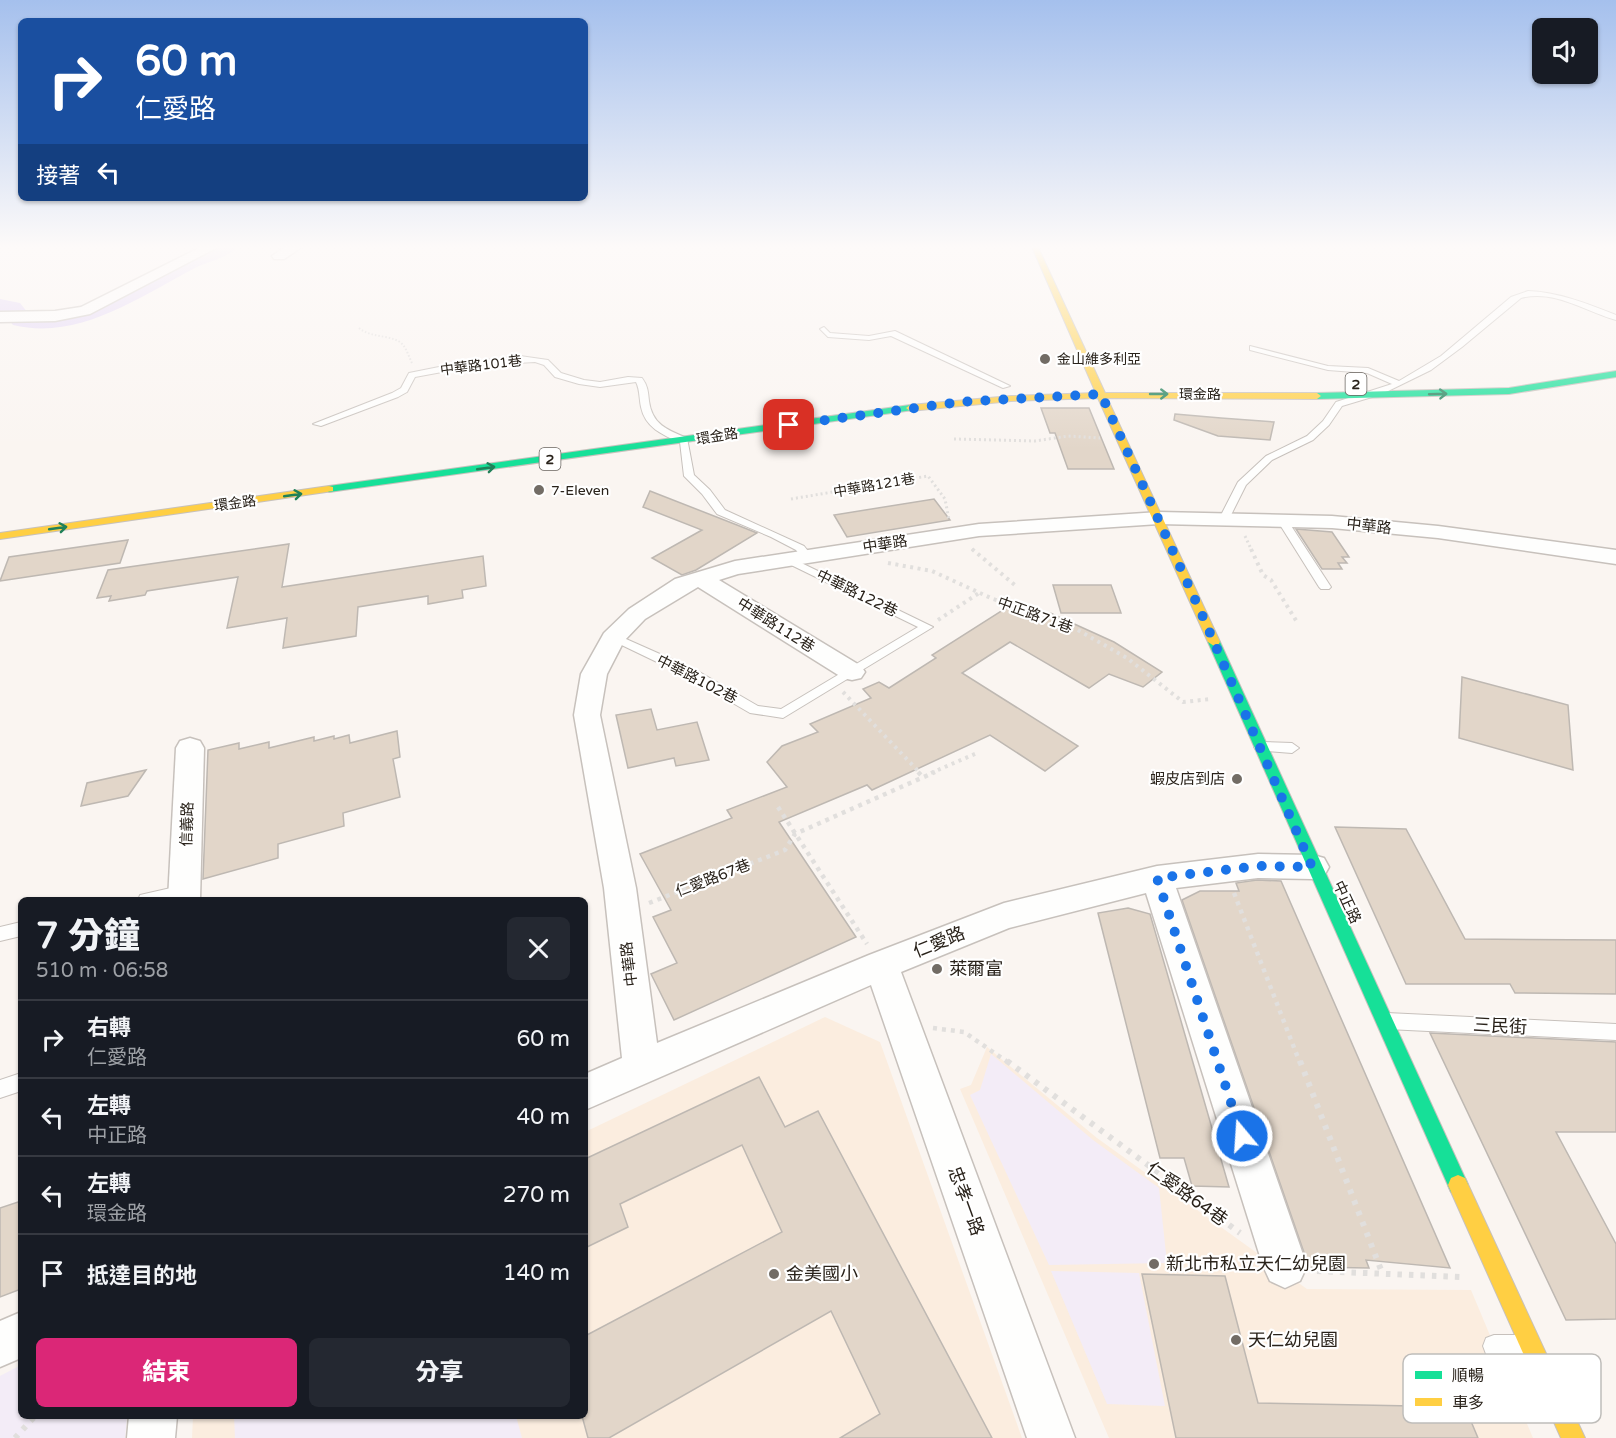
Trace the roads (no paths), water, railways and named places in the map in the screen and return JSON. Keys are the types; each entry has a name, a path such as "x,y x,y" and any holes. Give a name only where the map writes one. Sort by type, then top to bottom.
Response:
{"main road":[{"name":"中正路","path":"1065,314 1261,747 1312,867 1384,1020 1535,1354"},
{"name":"環金路","path":"964,388 1399,384 1496,378 1585,364"},
{"name":"環金路","path":"0,536 684,441 831,418 1098,387 1374,396 1509,391 1616,374"},
{"path":"806,408 931,392"},
{"name":"環金路","path":"621,434 760,415"},
{"name":"中正路","path":"1566,1423 1573,1438"}],"street":[{"path":"3,317 66,314"},
{"name":"中華路","path":"642,1068 623,913 587,715 594,674 613,638 637,614 683,584 735,568 955,534 1158,518 1332,522 1437,532 1616,557"},
{"name":"中華路112巷","path":"700,579 843,678"},
{"name":"信義路","path":"184,896 190,748"},
{"name":"仁愛路","path":"588,1091 881,965 1004,916 1157,878 1258,866 1312,867"},
{"path":"1157,878 1285,1266"},
{"name":"忠孝一路","path":"881,965 1051,1438"},
{"path":"0,1344 18,1336"},
{"path":"151,1438 153,1419"}],"lane":[{"path":"1230,519 1242,484 1269,458 1310,438 1326,423 1339,404 1374,396 1431,368 1496,314"},
{"path":"824,329 828,335 869,338 892,333 1006,386"},
{"path":"1253,348 1328,368 1368,371 1399,384"},
{"name":"中華路101巷","path":"318,424 395,395 404,390 412,375 417,373 523,358 545,361 557,374 580,382 598,385 634,379 643,383 648,417 657,429"},
{"path":"657,429 684,441 689,476 706,492 721,512 800,548 796,557"},
{"path":"1282,520 1326,587"},
{"name":"中華路122巷","path":"796,557 927,627 843,678"},
{"name":"中華路102巷","path":"613,638 691,673 754,710 783,714 843,678"},
{"path":"1261,747 1292,748"},
{"path":"0,934 18,930"},
{"name":"三民街","path":"1384,1020 1616,1032"},
{"path":"0,1089 18,1083"},
{"path":"1494,1346 1531,1346"}],"waterway":[{"path":"17,314 21,320 49,321 84,314"}],"place":[{"name":"金山維多利亞","path":"1045,359"},
{"name":"7-Eleven","path":"539,490"},
{"name":"蝦皮店到店","path":"1237,779"},
{"name":"萊爾富","path":"937,969"},
{"name":"新北市私立天仁幼兒園","path":"1154,1264"},
{"name":"金美國小","path":"774,1274"},
{"name":"天仁幼兒園","path":"1236,1340"}]}
